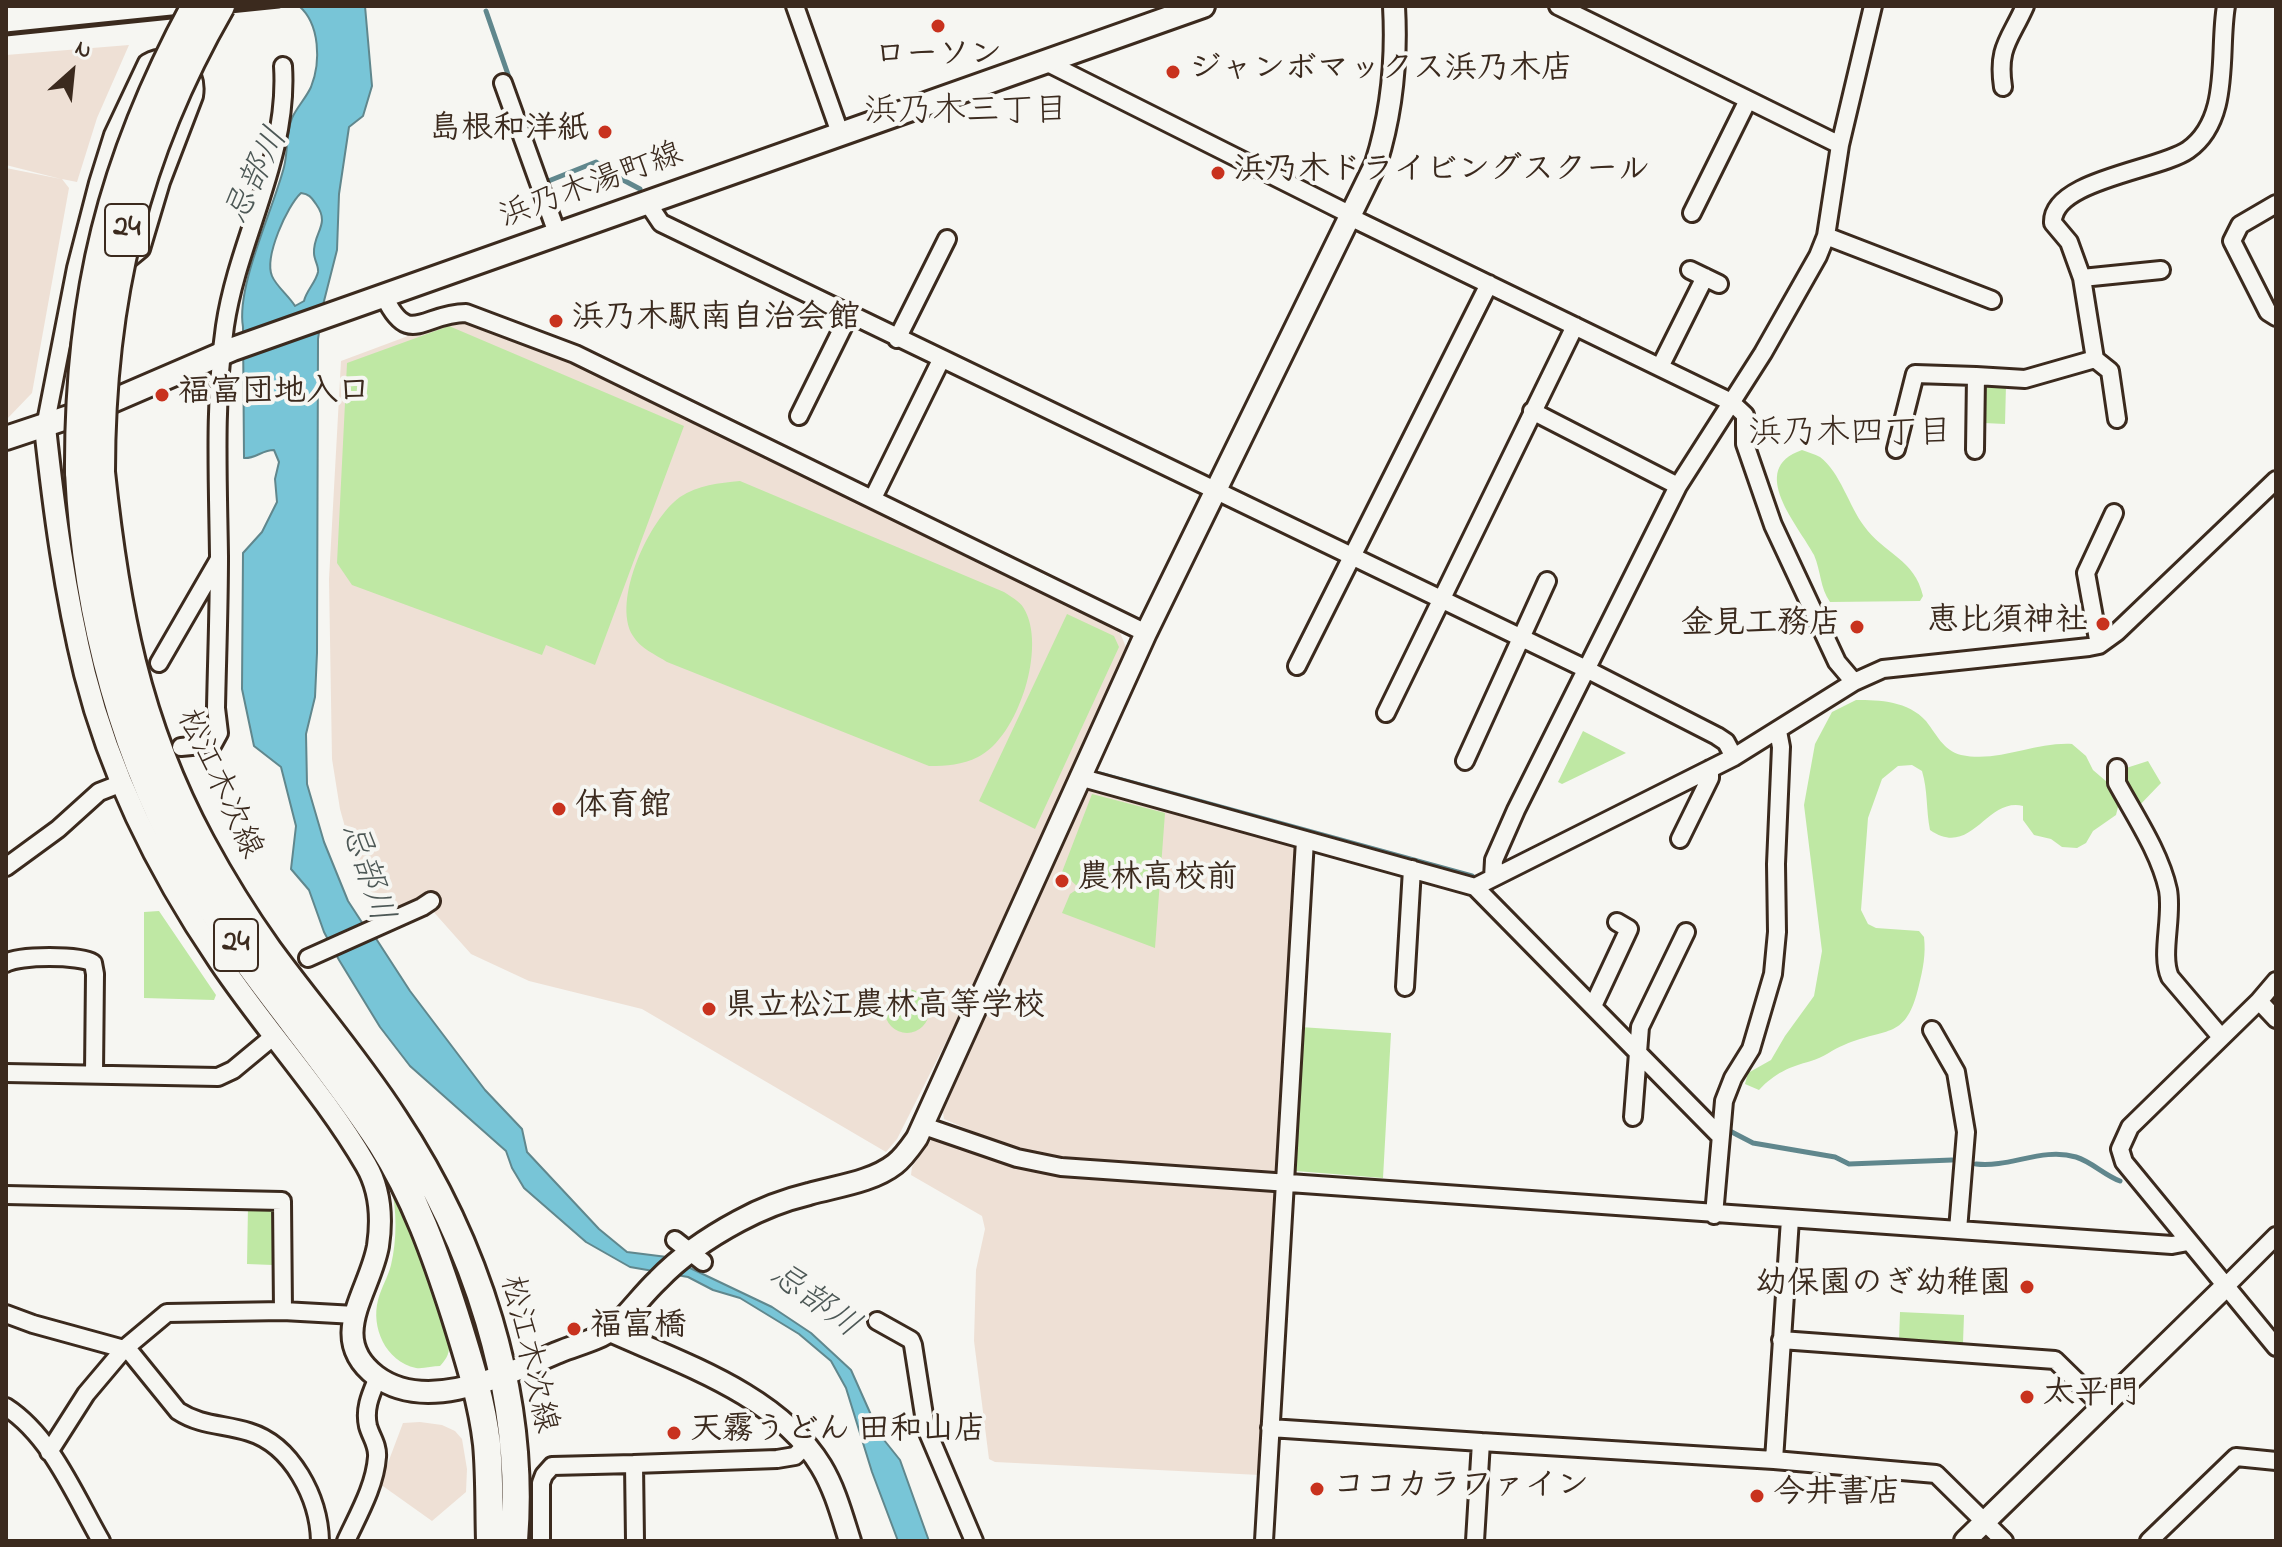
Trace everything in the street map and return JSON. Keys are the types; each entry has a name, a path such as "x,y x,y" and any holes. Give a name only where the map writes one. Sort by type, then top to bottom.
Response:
{"main road":[{"name":"松江木次線","path":"195,6 171,50 122,167 106,220 84,337 90,472 126,647 139,698 178,795 236,903 394,1117 443,1201 467,1258 503,1376 514,1453 514,1541"},
{"name":"松江木次線","path":"221,6 173,99 127,227 108,331 90,472 85,550 102,645 123,718 156,804 198,887 220,922 359,1110 402,1179 424,1226 476,1385 487,1444 490,1541"},
{"name":"浜乃木湯町線","path":"6,438 45,427 227,352 326,316 1203,6"}],"street":[{"path":"795,6 840,133"},
{"path":"76,268 124,263 141,249 161,182 194,96 195,85 186,65 171,57 157,57 147,63 113,135 76,268 45,427 53,502 86,678 122,783 143,831 182,904 221,965 369,1169 376,1187 380,1224 377,1248 352,1329 354,1348 360,1359 378,1377 399,1389 411,1391 476,1385 610,1331 687,1253 756,1212 782,1201 879,1174 905,1155 924,1126 1146,633 1376,163 1388,119 1395,56 1394,6"},
{"path":"1558,6 1840,145"},
{"path":"2003,87 2000,67 2002,52 2025,6"},
{"path":"2117,419 2110,371 2095,359 2082,278 2069,242 2053,223 2055,212 2070,196 2091,184 2157,164 2187,151 2198,141 2217,105 2221,32 2226,6"},
{"path":"1493,878 1494,860 1516,810 1678,486 1763,353 1818,256 1826,236 1840,145 1869,10"},
{"path":"1044,61 1731,402 1745,415 1745,444 1773,525 1837,662 1854,682"},
{"path":"181,747 213,744 219,733 216,708 219,560 217,460 230,292 276,150 285,87 283,66"},
{"path":"503,83 558,236"},
{"path":"1692,213 1748,100"},
{"path":"647,202 661,223 1586,669 1717,736 1726,742 1734,757"},
{"path":"2276,204 2240,225 2232,241 2268,312 2276,317"},
{"path":"1826,236 1992,300"},
{"path":"897,339 947,239"},
{"path":"2082,278 2161,270"},
{"path":"1660,367 1705,277"},
{"path":"1297,666 1489,284"},
{"path":"384,296 394,317 406,325 451,313 466,313 575,354 1146,633"},
{"path":"799,416 849,315"},
{"path":"1386,713 1575,326"},
{"path":"1896,449 1915,374 2025,379 2095,359"},
{"path":"873,498 941,360"},
{"path":"1975,450 1976,376"},
{"path":"1532,411 1678,486"},
{"path":"1475,887 1734,757 1854,682 1883,669 2099,645 2117,632 2276,480"},
{"path":"2099,645 2086,573 2114,513"},
{"path":"159,663 219,560"},
{"path":"1465,761 1547,581"},
{"path":"1714,1215 1719,1135 1728,1089 1751,1049 1773,974 1777,932 1776,864 1781,747 1778,731"},
{"path":"2117,768 2117,783 2162,868 2168,891 2170,914 2166,968 2170,977 2221,1037"},
{"path":"1680,839 1710,778 1710,769"},
{"path":"1079,777 1475,887 1638,1045 1719,1135"},
{"path":"6,867 58,829 99,792 122,783"},
{"path":"1264,1541 1305,840"},
{"path":"1405,987 1412,869"},
{"path":"308,958 431,901"},
{"path":"1595,1002 1630,929"},
{"path":"1633,1117 1640,1027 1686,932"},
{"path":"6,963 18,958 83,959 93,963 94,1073"},
{"path":"2276,981 2130,1127 2120,1149 2124,1162 2276,1347"},
{"path":"2259,1001 2276,1019"},
{"path":"1932,1030 1956,1072 1966,1132 1958,1230"},
{"path":"6,1073 218,1077 233,1070 274,1036"},
{"path":"924,1126 1017,1158 1061,1167 1714,1215 2172,1245 2188,1242"},
{"path":"6,1195 282,1201 283,1311"},
{"path":"1774,1460 1790,1219"},
{"path":"1965,1541 2276,1236"},
{"path":"49,1452 80,1402 124,1349 167,1313 283,1311 355,1315"},
{"path":"6,1314 124,1349 131,1353 178,1411 199,1422 260,1436 287,1454 316,1513 320,1541"},
{"path":"877,1321 911,1340 926,1428 974,1541"},
{"path":"610,1331 746,1394 777,1415 822,1467 839,1504 850,1541"},
{"path":"1781,1340 2055,1360 2103,1407"},
{"path":"346,1541 370,1487 377,1461 377,1448 368,1427 367,1405 378,1377"},
{"path":"6,1407 22,1418 49,1452 101,1541"},
{"path":"1270,1428 1774,1460 1936,1474 2004,1541"},
{"path":"1475,1541 1481,1442"},
{"path":"541,1541 541,1483 552,1466 777,1459 795,1456 806,1445"},
{"path":"2149,1541 2236,1457 2276,1461"},
{"path":"634,1464 635,1541"}],"shaded area":[{"path":"129,45 97,118 77,182 62,179 69,188 32,393 6,420 6,168 61,179 6,165 6,55"},
{"path":"451,320 469,320 568,360 1118,628 1126,647 957,1020 897,1139 886,1152 642,1009 529,981 471,954 431,909 385,917 355,863 340,809 332,759 329,579 341,361"},
{"path":"1088,790 1278,840 1299,851 1281,1171 1276,1176 1064,1157 1009,1147 944,1119 943,1112"},
{"path":"933,1137 1049,1174 1277,1187 1260,1475 995,1462 989,1459 974,1341 976,1270 985,1229 982,1216 911,1175 912,1167"},
{"path":"403,1423 442,1425 455,1431 462,1439 467,1469 466,1492 432,1521 380,1484"}],"green space":[{"path":"449,326 684,426 595,665 546,645 542,655 352,585 337,563 347,363"},
{"path":"1990,384 2006,385 2005,424 1984,423 1983,389"},
{"path":"1802,450 1827,463 1864,526 1913,573 1923,596 1920,601 1830,602 1814,555 1781,499 1777,484 1778,470 1786,459"},
{"path":"740,481 1004,592 1023,607 1030,624 1032,644 1025,689 1005,731 992,747 966,762 929,766 667,662 636,640 627,621 630,582 646,541 657,523 668,508 687,493 709,485"},
{"path":"1067,614 1114,636 1119,647 1035,829 979,801"},
{"path":"1856,700 1884,701 1911,709 1926,721 1945,746 1961,755 2003,755 2044,746 2072,744 2086,756 2093,770 2114,788 2119,803 2116,815 2093,831 2086,843 2077,848 2062,847 2051,839 2034,835 2023,820 2023,806 1999,810 1968,833 1945,837 1930,830 1922,771 1912,765 1898,766 1882,779 1868,818 1861,910 1868,924 1876,928 1919,931 1924,937 1923,967 1914,1003 1901,1024 1893,1029 1859,1039 1815,1060 1789,1068 1759,1090 1745,1084 1748,1073 1771,1060 1814,996 1822,951 1804,805 1815,744 1832,712"},
{"path":"1583,731 1626,753 1562,784 1558,782"},
{"path":"2148,761 2161,783 2136,809 2120,770"},
{"path":"1092,794 1165,813 1155,948 1062,913 1070,894 1079,888 1062,872"},
{"path":"159,911 216,995 214,1000 144,998 144,912"},
{"path":"907,989 923,995 929,1011 923,1027 907,1033 891,1027 885,1011 891,995"},
{"path":"1300,1027 1391,1033 1383,1178 1296,1171 1291,1166"},
{"path":"391,1185 428,1267 444,1313 449,1349 440,1366 419,1368 405,1364 389,1351 379,1332 376,1310 391,1265 395,1235"},
{"path":"248,1206 275,1206 273,1265 247,1264"},
{"path":"1900,1312 1964,1315 1963,1343 1899,1340"}],"water":[{"path":"299,6 365,6 372,86 363,116 349,127 339,194 337,250 318,339 317,653 315,697 306,734 307,784 324,842 348,901 410,991 485,1090 522,1129 527,1152 599,1229 627,1252 667,1257 772,1307 811,1333 851,1370 880,1435 900,1460 929,1541 898,1541 872,1472 846,1388 831,1361 799,1334 740,1298 713,1290 688,1277 630,1267 586,1242 524,1188 506,1151 410,1066 380,1027 324,932 309,890 291,869 296,826 281,767 254,746 242,689 243,553 262,532 277,502 275,479 279,462 274,450 244,458 242,310 250,270 284,167 290,124 314,77 317,44 306,14","holes":["301,193 310,196 320,211 322,223 314,246 318,272 304,301 295,306 276,284 270,268 274,245 284,220"]}],"waterway":[{"path":"486,11 512,86"},
{"path":"545,178 546,182 596,162 640,189"},
{"path":"1100,774 1472,876"},
{"path":"1726,1129 1753,1143 1835,1157 1849,1164 1952,1160"},
{"path":"1976,1164 2063,1155 2082,1159 2120,1181"}],"railway":[{"path":"6,34 279,6"}],"place":[{"name":"ローソン","path":"938,26"},
{"name":"ジャンボマックス浜乃木店","path":"1173,72"},
{"name":"島根和洋紙","path":"605,132"},
{"name":"浜乃木ドライビングスクール","path":"1218,173"},
{"name":"浜乃木駅南自治会館","path":"556,321"},
{"name":"福富団地入口","path":"162,395"},
{"name":"恵比須神社","path":"2103,624"},
{"name":"金見工務店","path":"1857,627"},
{"name":"体育館","path":"559,809"},
{"name":"農林高校前","path":"1062,881"},
{"name":"県立松江農林高等学校","path":"709,1009"},
{"name":"幼保園のぎ幼稚園","path":"2027,1287"},
{"name":"福富橋","path":"574,1329"},
{"name":"太平門","path":"2027,1397"},
{"name":"天霧うどん 田和山店","path":"674,1433"},
{"name":"ココカラファイン","path":"1317,1489"},
{"name":"今井書店","path":"1757,1496"}],"district":[{"name":"浜乃木三丁目","path":"966,114"},
{"name":"浜乃木四丁目","path":"1850,436"}],"water label":[{"name":"忌部川","path":"259,177"},
{"name":"忌部川","path":"364,873"},
{"name":"忌部川","path":"813,1303"}]}
